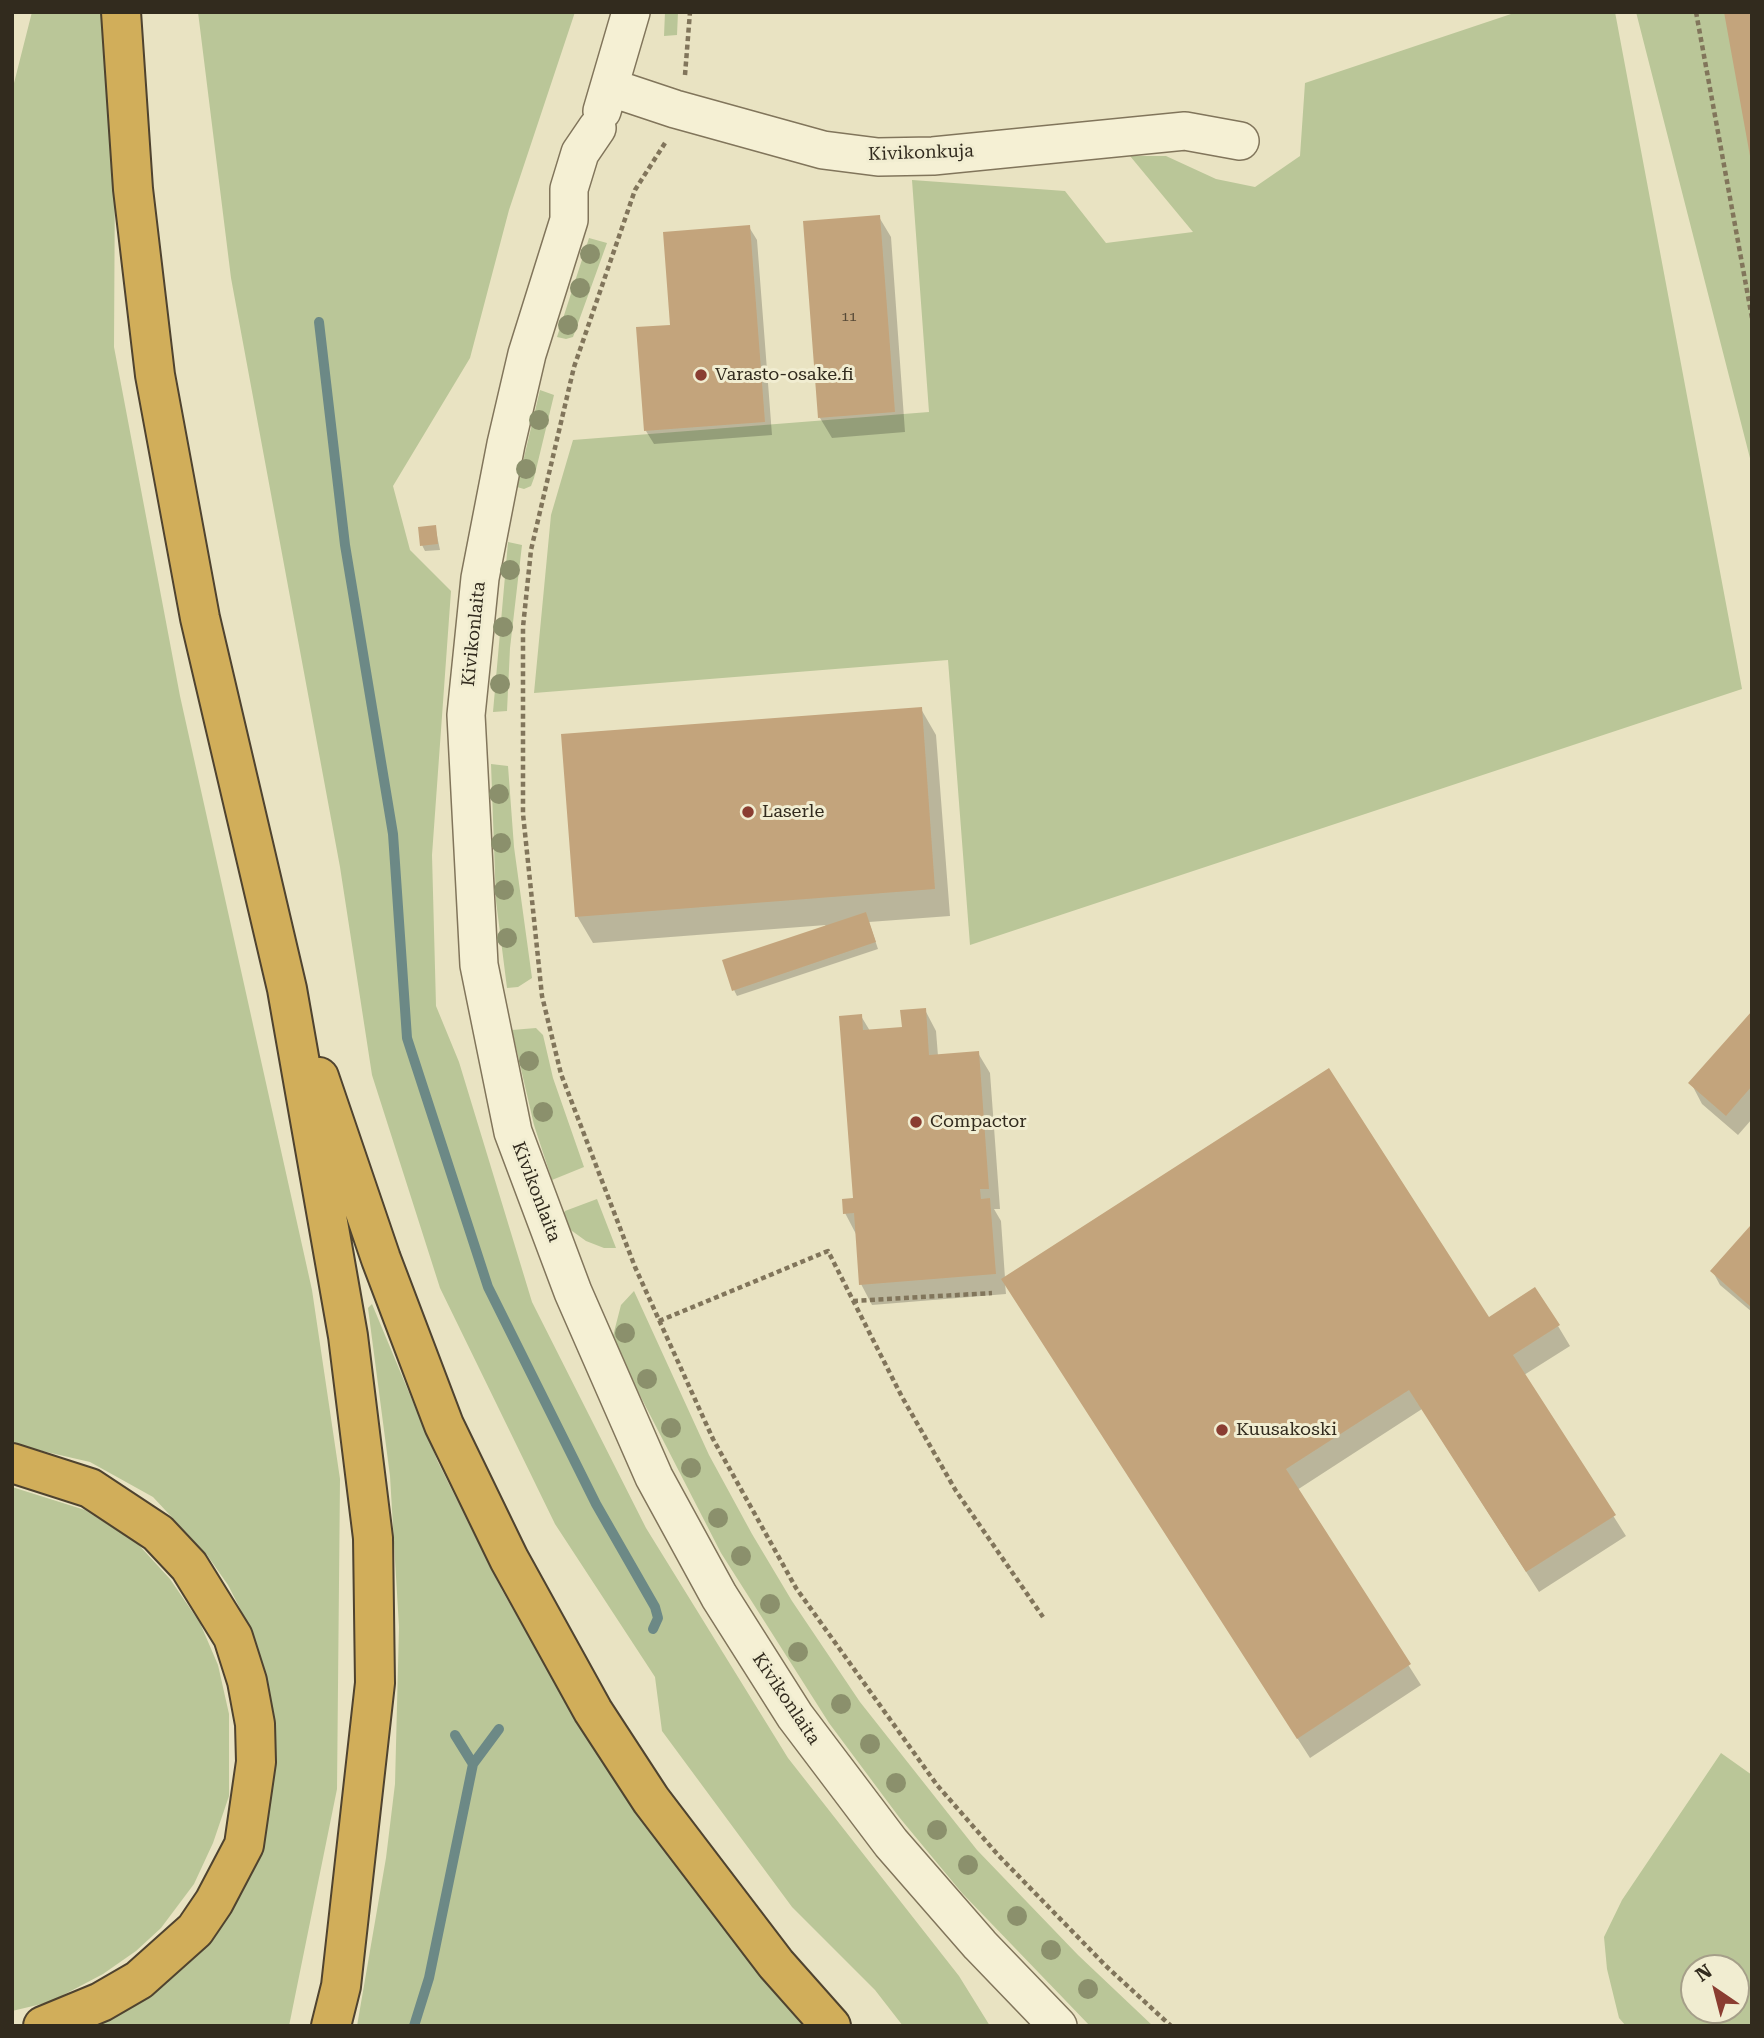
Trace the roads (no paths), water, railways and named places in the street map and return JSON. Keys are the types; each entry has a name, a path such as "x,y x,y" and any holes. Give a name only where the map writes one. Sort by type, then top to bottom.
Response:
{"highway":[{"path":"121,12 133,189 155,375 200,618 287,989 348,1336 373,1538 375,1683 341,1986 331,2026"},
{"path":"287,989 342,1137 381,1259 444,1425 509,1559 593,1711 651,1800 776,1964 831,2026"},
{"path":"12,1464 90,1488 158,1533 189,1566 233,1637 247,1681 255,1724 256,1762 244,1845 214,1902 194,1930 139,1980 101,2002 43,2026"}],"street":[{"name":"Kivikonlaita","path":"631,12 597,128 580,153 569,189 569,220 527,354 480,578 466,715 479,965 513,1132 573,1292 654,1477 719,1596 795,1716 891,1843 980,1945 1058,2026"},
{"name":"Kivikonkuja","path":"609,87 675,109 823,150 878,157 933,156 1185,131 1240,141"}],"waterway":[{"path":"319,322 345,545 393,834 407,1038 488,1287 596,1504 655,1607 658,1618 653,1629"},
{"path":"473,1764 499,1729"},
{"path":"414,2026 429,1978 473,1764 455,1735"}],"place":[{"name":"Varasto-osake.fi","path":"701,375"},
{"name":"Laserle","path":"748,812"},
{"name":"Compactor","path":"916,1122"},
{"name":"Kuusakoski","path":"1222,1430"}]}
